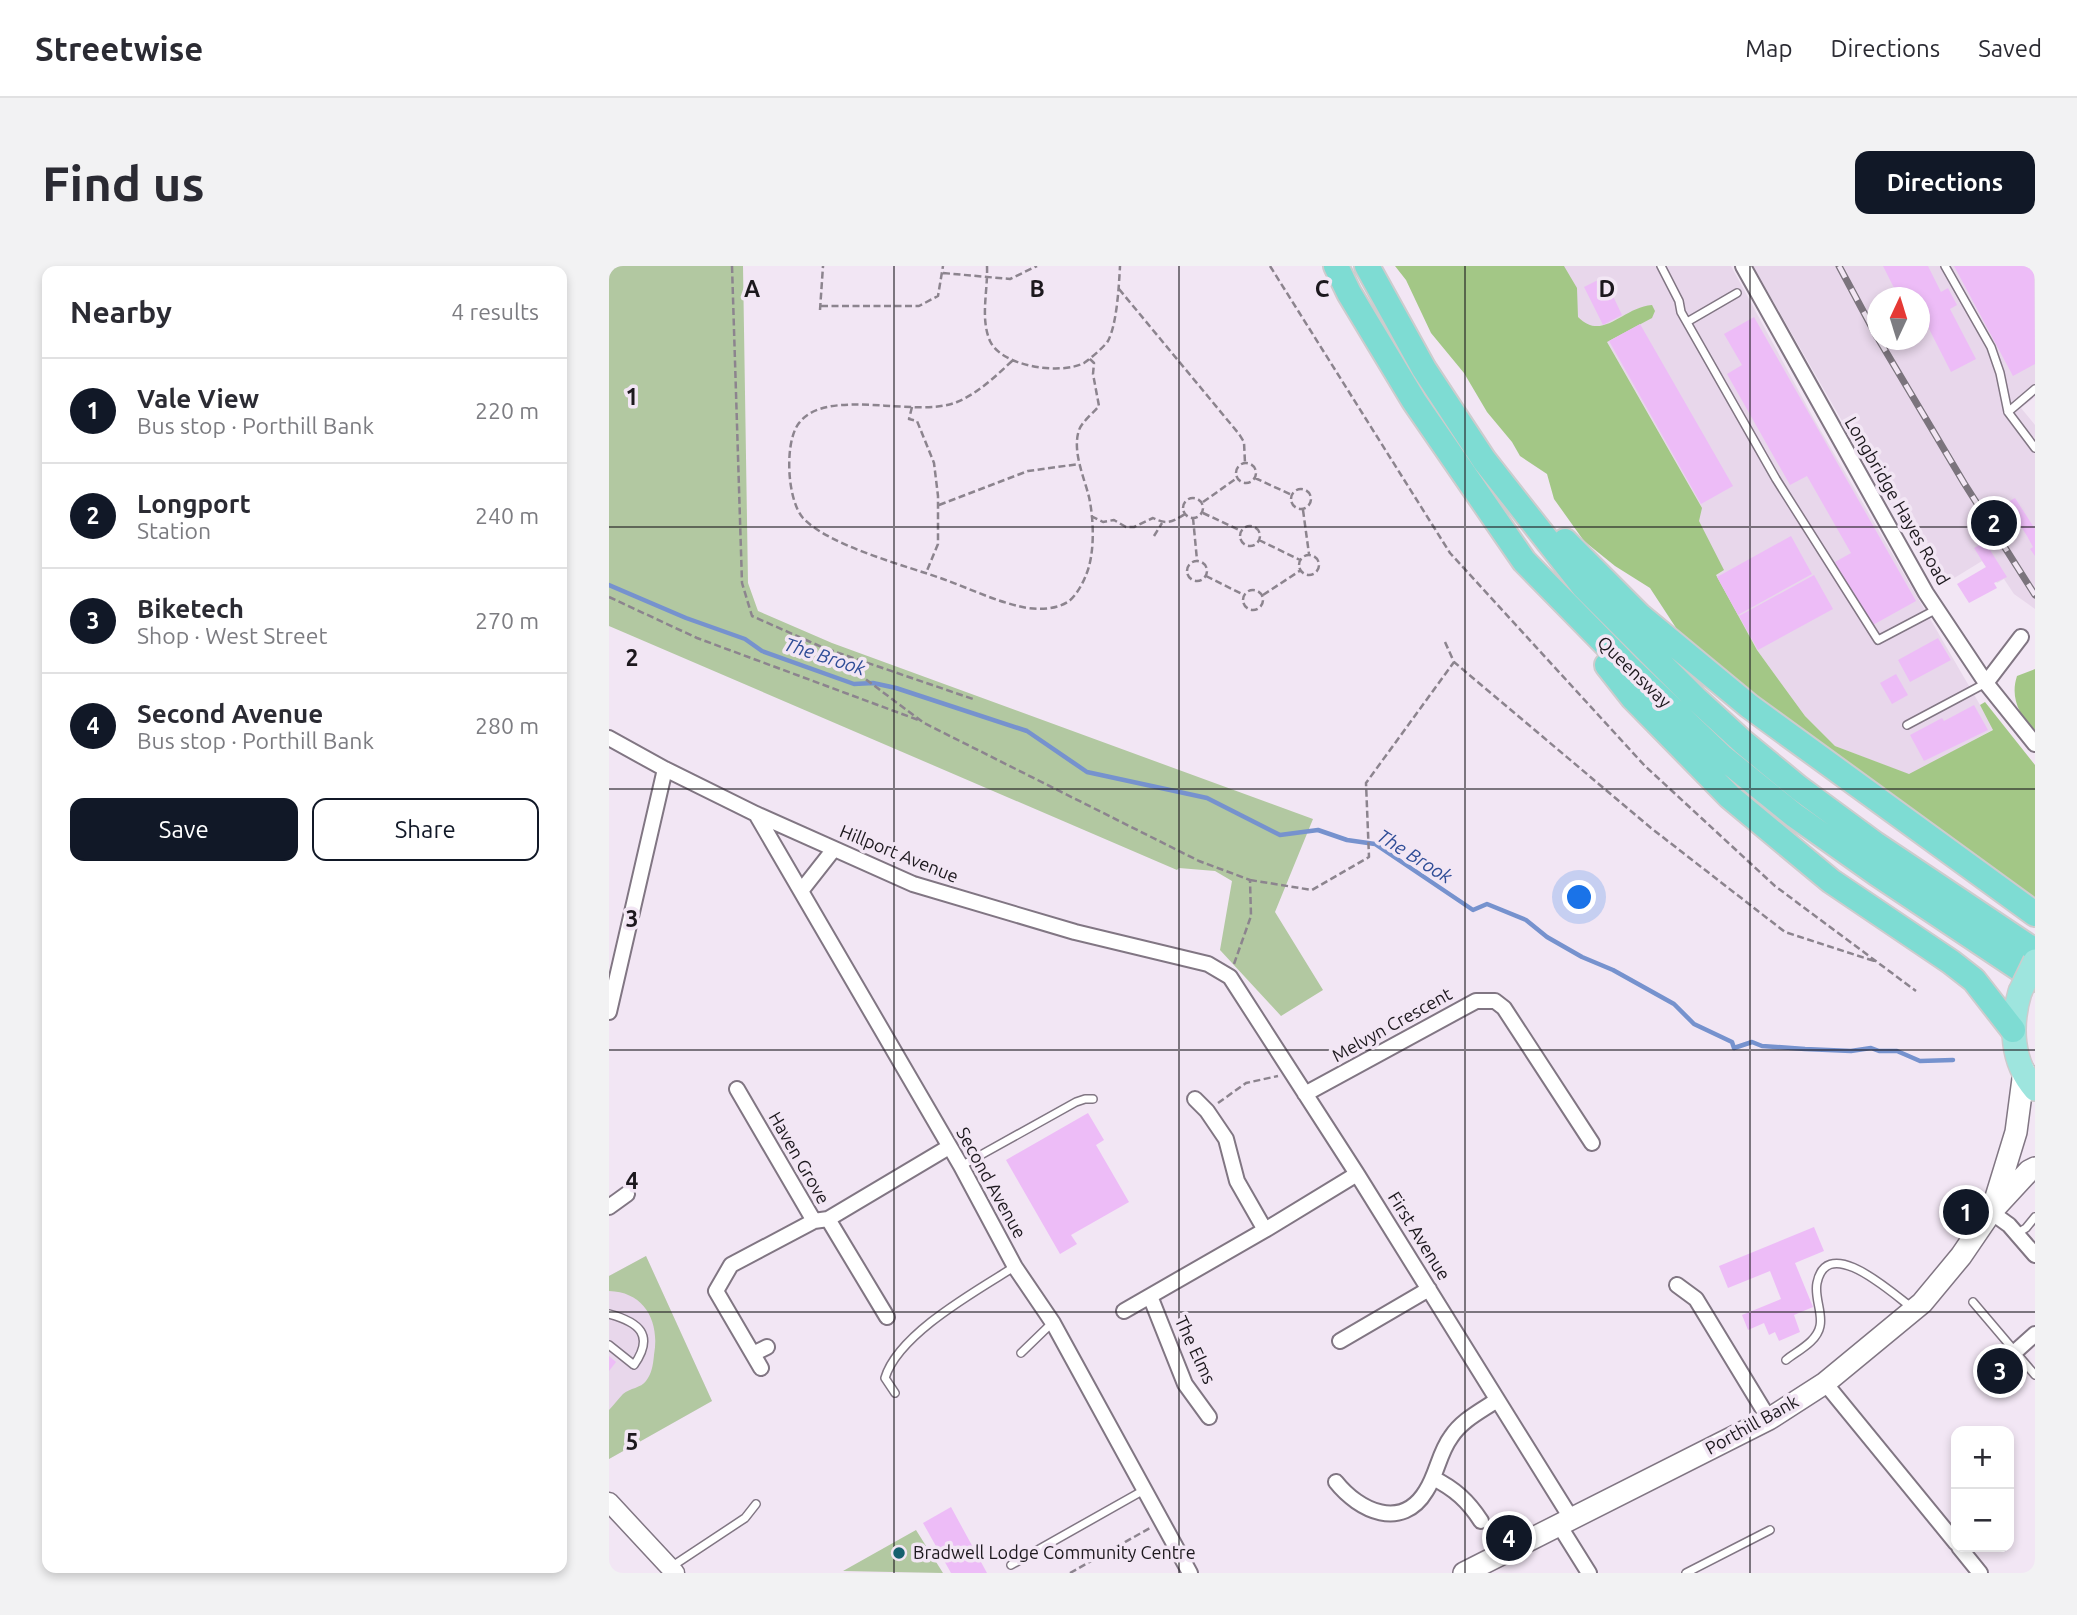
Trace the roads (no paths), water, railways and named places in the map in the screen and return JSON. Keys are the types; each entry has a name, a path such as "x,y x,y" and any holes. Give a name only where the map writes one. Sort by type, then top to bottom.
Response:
{"highway":[{"name":"Queensway","path":"1336,266 1349,293 1414,401 1524,561 1627,667 1721,756 1794,815 2027,986"},
{"name":"Queensway","path":"1367,266 1424,369 1484,460 1584,587 1742,742 1875,844 2035,951"},
{"path":"1484,460 1639,615 1682,652 1749,706 2035,914"},
{"path":"1524,561 1633,698 1730,797 1831,881 1951,961 1974,980 2013,1030"}],"main road":[{"path":"2029,1080 2015,1047 2014,1010 2027,986 2035,961"},
{"name":"Porthill Bank","path":"1991,1212 2029,1080"},
{"name":"Porthill Bank","path":"1464,1573 1769,1419 1825,1383 1915,1309 1946,1275 1991,1212 2029,1171 2035,1168"}],"street":[{"name":"Longbridge Hayes Road","path":"1743,266 1938,609 1986,682 2035,744"},
{"path":"1986,682 2021,637"},
{"name":"Hillport Avenue","path":"609,738 755,814 913,884 1075,932 1208,964 1230,976"},
{"path":"609,1012 665,769"},
{"name":"Second Avenue","path":"755,814 961,1166 1015,1267 1053,1323 1190,1573"},
{"path":"801,891 834,849"},
{"name":"First Avenue","path":"1230,976 1497,1400 1565,1521 1589,1573"},
{"name":"Melvyn Crescent","path":"1305,1094 1476,1001 1495,1001 1504,1008 1592,1143"},
{"name":"Haven Grove","path":"737,1089 821,1220 949,1147"},
{"path":"1195,1099 1207,1111 1226,1139 1237,1181 1265,1230"},
{"path":"1124,1311 1357,1174"},
{"path":"609,1207 627,1194"},
{"path":"1991,1212 2035,1255"},
{"path":"761,1368 716,1291 731,1265 821,1220 887,1317"},
{"path":"1677,1285 1696,1299 1769,1419"},
{"path":"1340,1341 1429,1289"},
{"name":"The Elms","path":"1150,1296 1185,1384 1209,1417"},
{"path":"2016,1351 2035,1334"},
{"path":"753,1354 767,1347"},
{"path":"1825,1383 1951,1537"},
{"path":"1336,1482 1357,1503 1370,1511 1385,1513 1415,1504 1425,1493 1441,1453 1455,1430 1497,1400"},
{"path":"1433,1478 1458,1492 1481,1521"},
{"path":"609,1503 673,1572"},
{"path":"1963,1552 1980,1573"}],"lane":[{"path":"1661,266 1687,322 1776,479 1878,640 1938,609"},
{"path":"1945,266 1990,347 2000,373 2008,412 2035,448"},
{"path":"1687,322 1737,293"},
{"path":"2008,412 2035,389"},
{"path":"1907,725 1986,682"},
{"path":"961,1166 1076,1102 1093,1099"},
{"path":"2016,1234 2026,1228 2035,1217"},
{"path":"1786,1360 1810,1343 1821,1326 1816,1286 1820,1272 1830,1264 1841,1262 1853,1266 1915,1309"},
{"path":"895,1394 885,1378 889,1365 901,1348 969,1295 1015,1267"},
{"path":"1973,1302 2035,1375"},
{"path":"609,1314 636,1325 644,1335 644,1346 634,1365 609,1345"},
{"path":"1021,1353 1053,1323"},
{"path":"1011,1565 1144,1489"},
{"path":"673,1572 745,1518 756,1504"},
{"path":"1686,1573 1770,1530"}],"waterway":[{"name":"The Brook","path":"609,585 686,618 745,639 762,651 854,684 873,683 896,688 1027,731 1087,772 1207,798 1280,835 1318,830 1347,840 1375,844 1473,910 1487,904 1526,920 1547,937 1582,957 1613,970 1674,1004 1694,1024 1732,1042 1734,1048 1752,1042 1762,1046 1805,1049 1851,1051 1871,1048 1897,1051 1920,1061 1953,1060"}],"railway":[{"path":"1839,266 1867,318"},
{"path":"1885,350 2035,595"}],"place":[{"name":"Longport","path":"1994,523"},
{"name":"Vale View","path":"1966,1212"},
{"name":"Biketech","path":"2000,1371"},
{"name":"Second Avenue","path":"1509,1538"},
{"name":"Bradwell Lodge Community Centre","path":"899,1553"}]}
